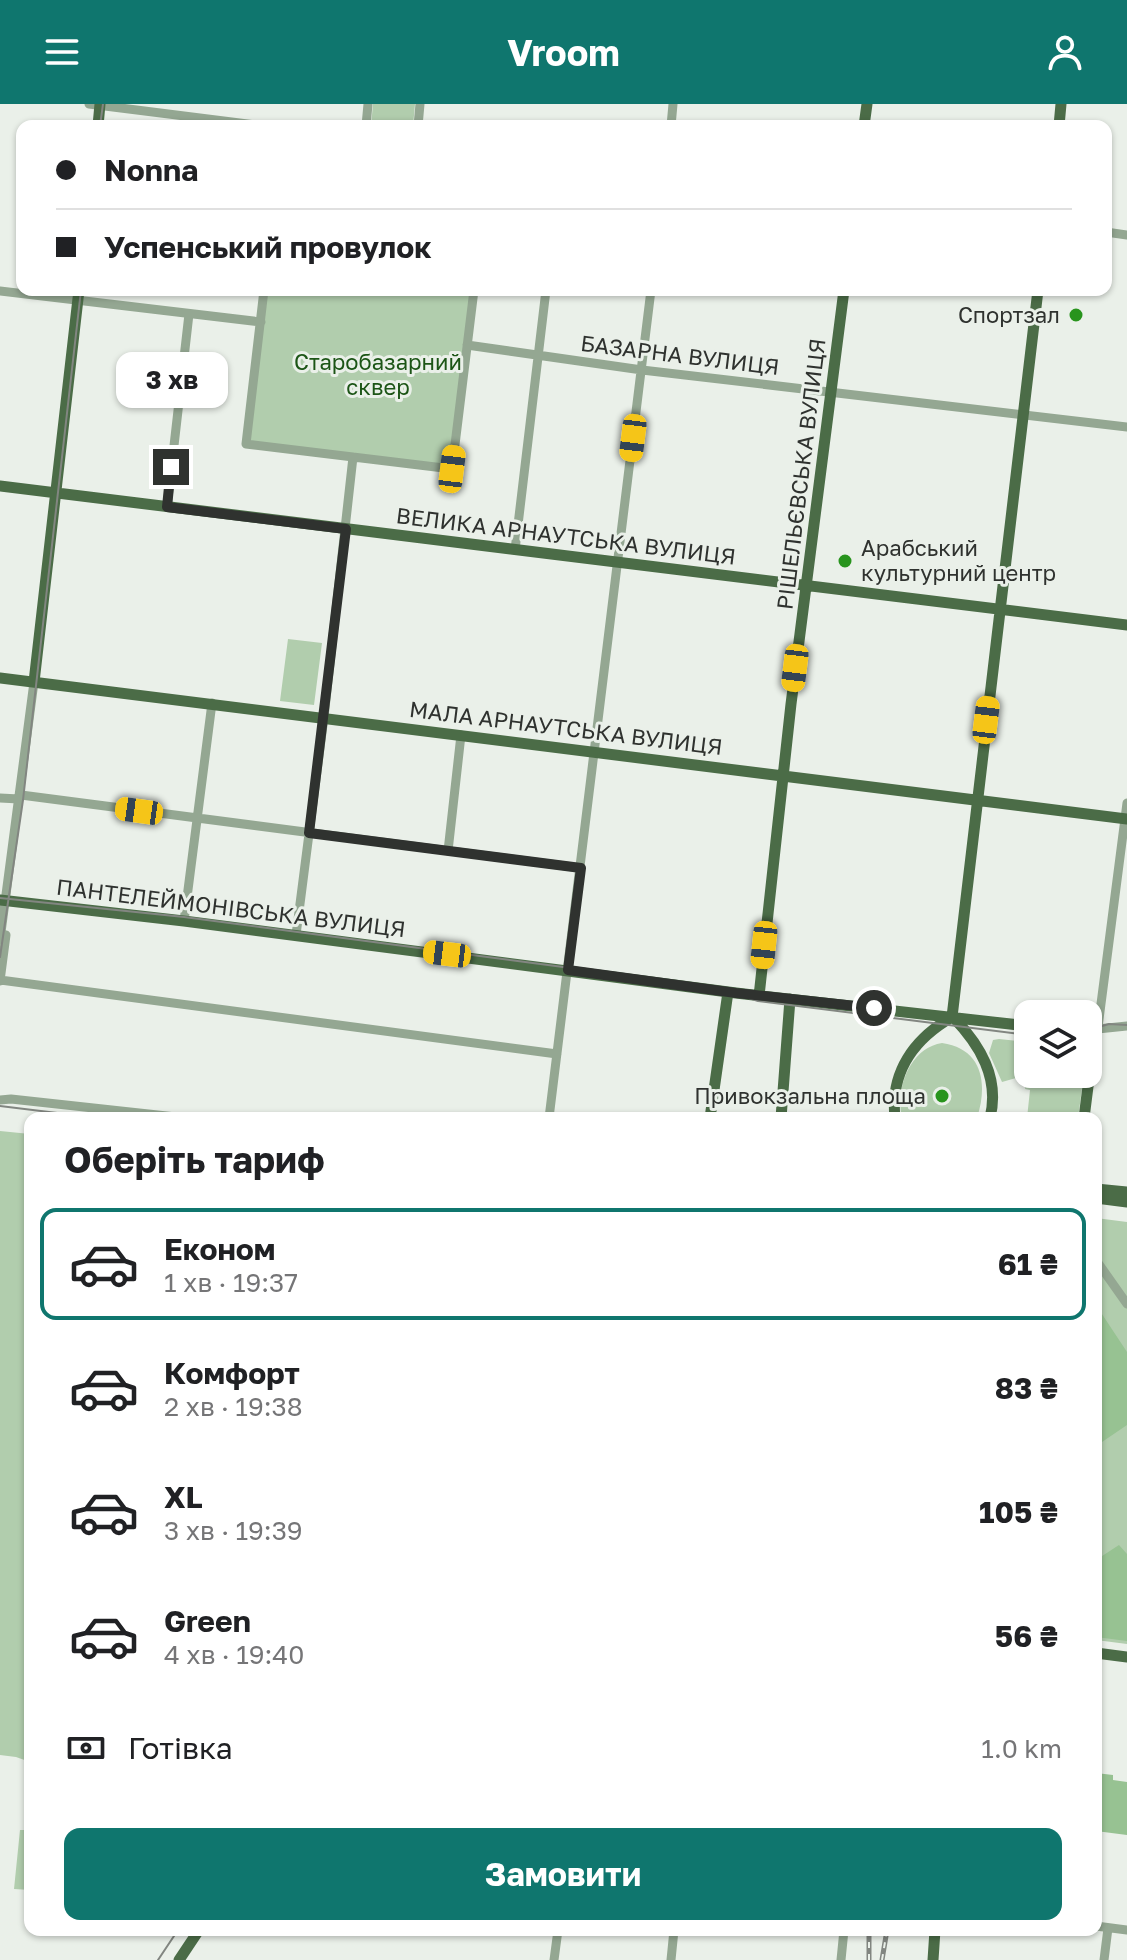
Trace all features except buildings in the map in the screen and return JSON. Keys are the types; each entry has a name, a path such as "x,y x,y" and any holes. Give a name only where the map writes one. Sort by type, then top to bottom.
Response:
{"main road":[{"path":"34,682 78,296"},
{"name":"РІШЕЛЬЄВСЬКА ВУЛИЦЯ","path":"759,996 783,776 843,296"},
{"path":"991,1112 993,1094 985,1060 972,1039 952,1017 1037,296"},
{"name":"ВЕЛИКА АРНАУТСЬКА ВУЛИЦЯ","path":"0,486 1127,625"},
{"name":"МАЛА АРНАУТСЬКА ВУЛИЦЯ","path":"0,678 1126,818"},
{"name":"ПАНТЕЛЕЙМОНІВСЬКА ВУЛИЦЯ","path":"2,902 184,921 759,996 1014,1024"},
{"path":"711,1112 728,992"},
{"path":"781,1112 790,999"},
{"path":"895,1112 895,1089 906,1059 931,1030 952,1017"},
{"path":"1085,1112 1087,1088"},
{"path":"1102,1190 1127,1192"},
{"path":"1102,1199 1127,1202"},
{"path":"1102,1654 1127,1657"},
{"path":"179,1960 195,1936"},
{"path":"924,1960 934,1936"},
{"path":"933,1960 934,1936"}],"street":[{"path":"96,104 218,120"},
{"path":"84,296 189,314 261,322"},
{"path":"263,296 246,444 452,469 473,296"},
{"path":"515,550 545,296"},
{"path":"550,1112 650,296"},
{"path":"167,507 189,314"},
{"name":"БАЗАРНА ВУЛИЦЯ","path":"467,345 642,370 1127,427"},
{"path":"296,935 353,457"},
{"path":"0,940 2,902 21,795 34,682"},
{"path":"184,921 212,703"},
{"path":"448,851 461,735"},
{"path":"0,798 19,799 21,795"},
{"path":"21,795 581,868"},
{"path":"1098,1000 1127,803"},
{"path":"2,902 9,910 0,980 557,1054"},
{"path":"1102,1029 1127,1026"},
{"path":"1,1100 124,1112"},
{"path":"1,1100 95,1112"},
{"path":"1102,1269 1127,1304"},
{"path":"1102,1927 1127,1930"},
{"path":"1104,1960 1108,1928"},
{"path":"554,1960 557,1936"},
{"path":"671,1960 673,1936"},
{"path":"841,1960 843,1936"}],"green space":[{"path":"373,104 415,104 414,120 372,120"},
{"name":"Старобазарний сквер","path":"263,296 473,296 452,469 246,444"},
{"path":"288,639 322,643 314,705 280,701"},
{"path":"993,1040 1014,1041 1014,1079 1002,1082 989,1053"},
{"path":"942,1043 956,1047 974,1060 982,1081 978,1112 901,1112 901,1094 907,1071 913,1061 931,1046"},
{"path":"1025,1088 1082,1088 1079,1112 1028,1112 1030,1090"},
{"path":"0,1131 24,1133 24,1760 0,1755"},
{"path":"1102,1219 1127,1222 1127,1644 1102,1641"},
{"path":"1102,1314 1127,1352 1127,1425 1102,1442"},
{"path":"1119,1545 1127,1554 1127,1641 1102,1638 1102,1556"},
{"path":"1102,1774 1113,1775 1113,1780 1127,1782 1127,1835 1102,1832"},
{"path":"20,1830 24,1830 24,1890 14,1889"}],"tram line":[{"path":"101,120 103,104"},
{"path":"0,957 23,800 80,296"},
{"path":"0,898 184,917 715,987 758,1001 1014,1033"},
{"path":"1102,1026 1127,1025"},
{"path":"0,1106 49,1112"},
{"path":"158,1960 174,1936"}],"railway":[{"path":"869,1936 869,1960"},
{"path":"882,1960 886,1936"}],"place":[{"name":"Спортзал","path":"1076,315"},
{"name":"Арабський культурний центр","path":"845,561"},
{"name":"Привокзальна площа","path":"942,1096"}],"route":[{"path":"171,467 167,507 346,529 309,833 581,868 568,970 874,1008"}]}
